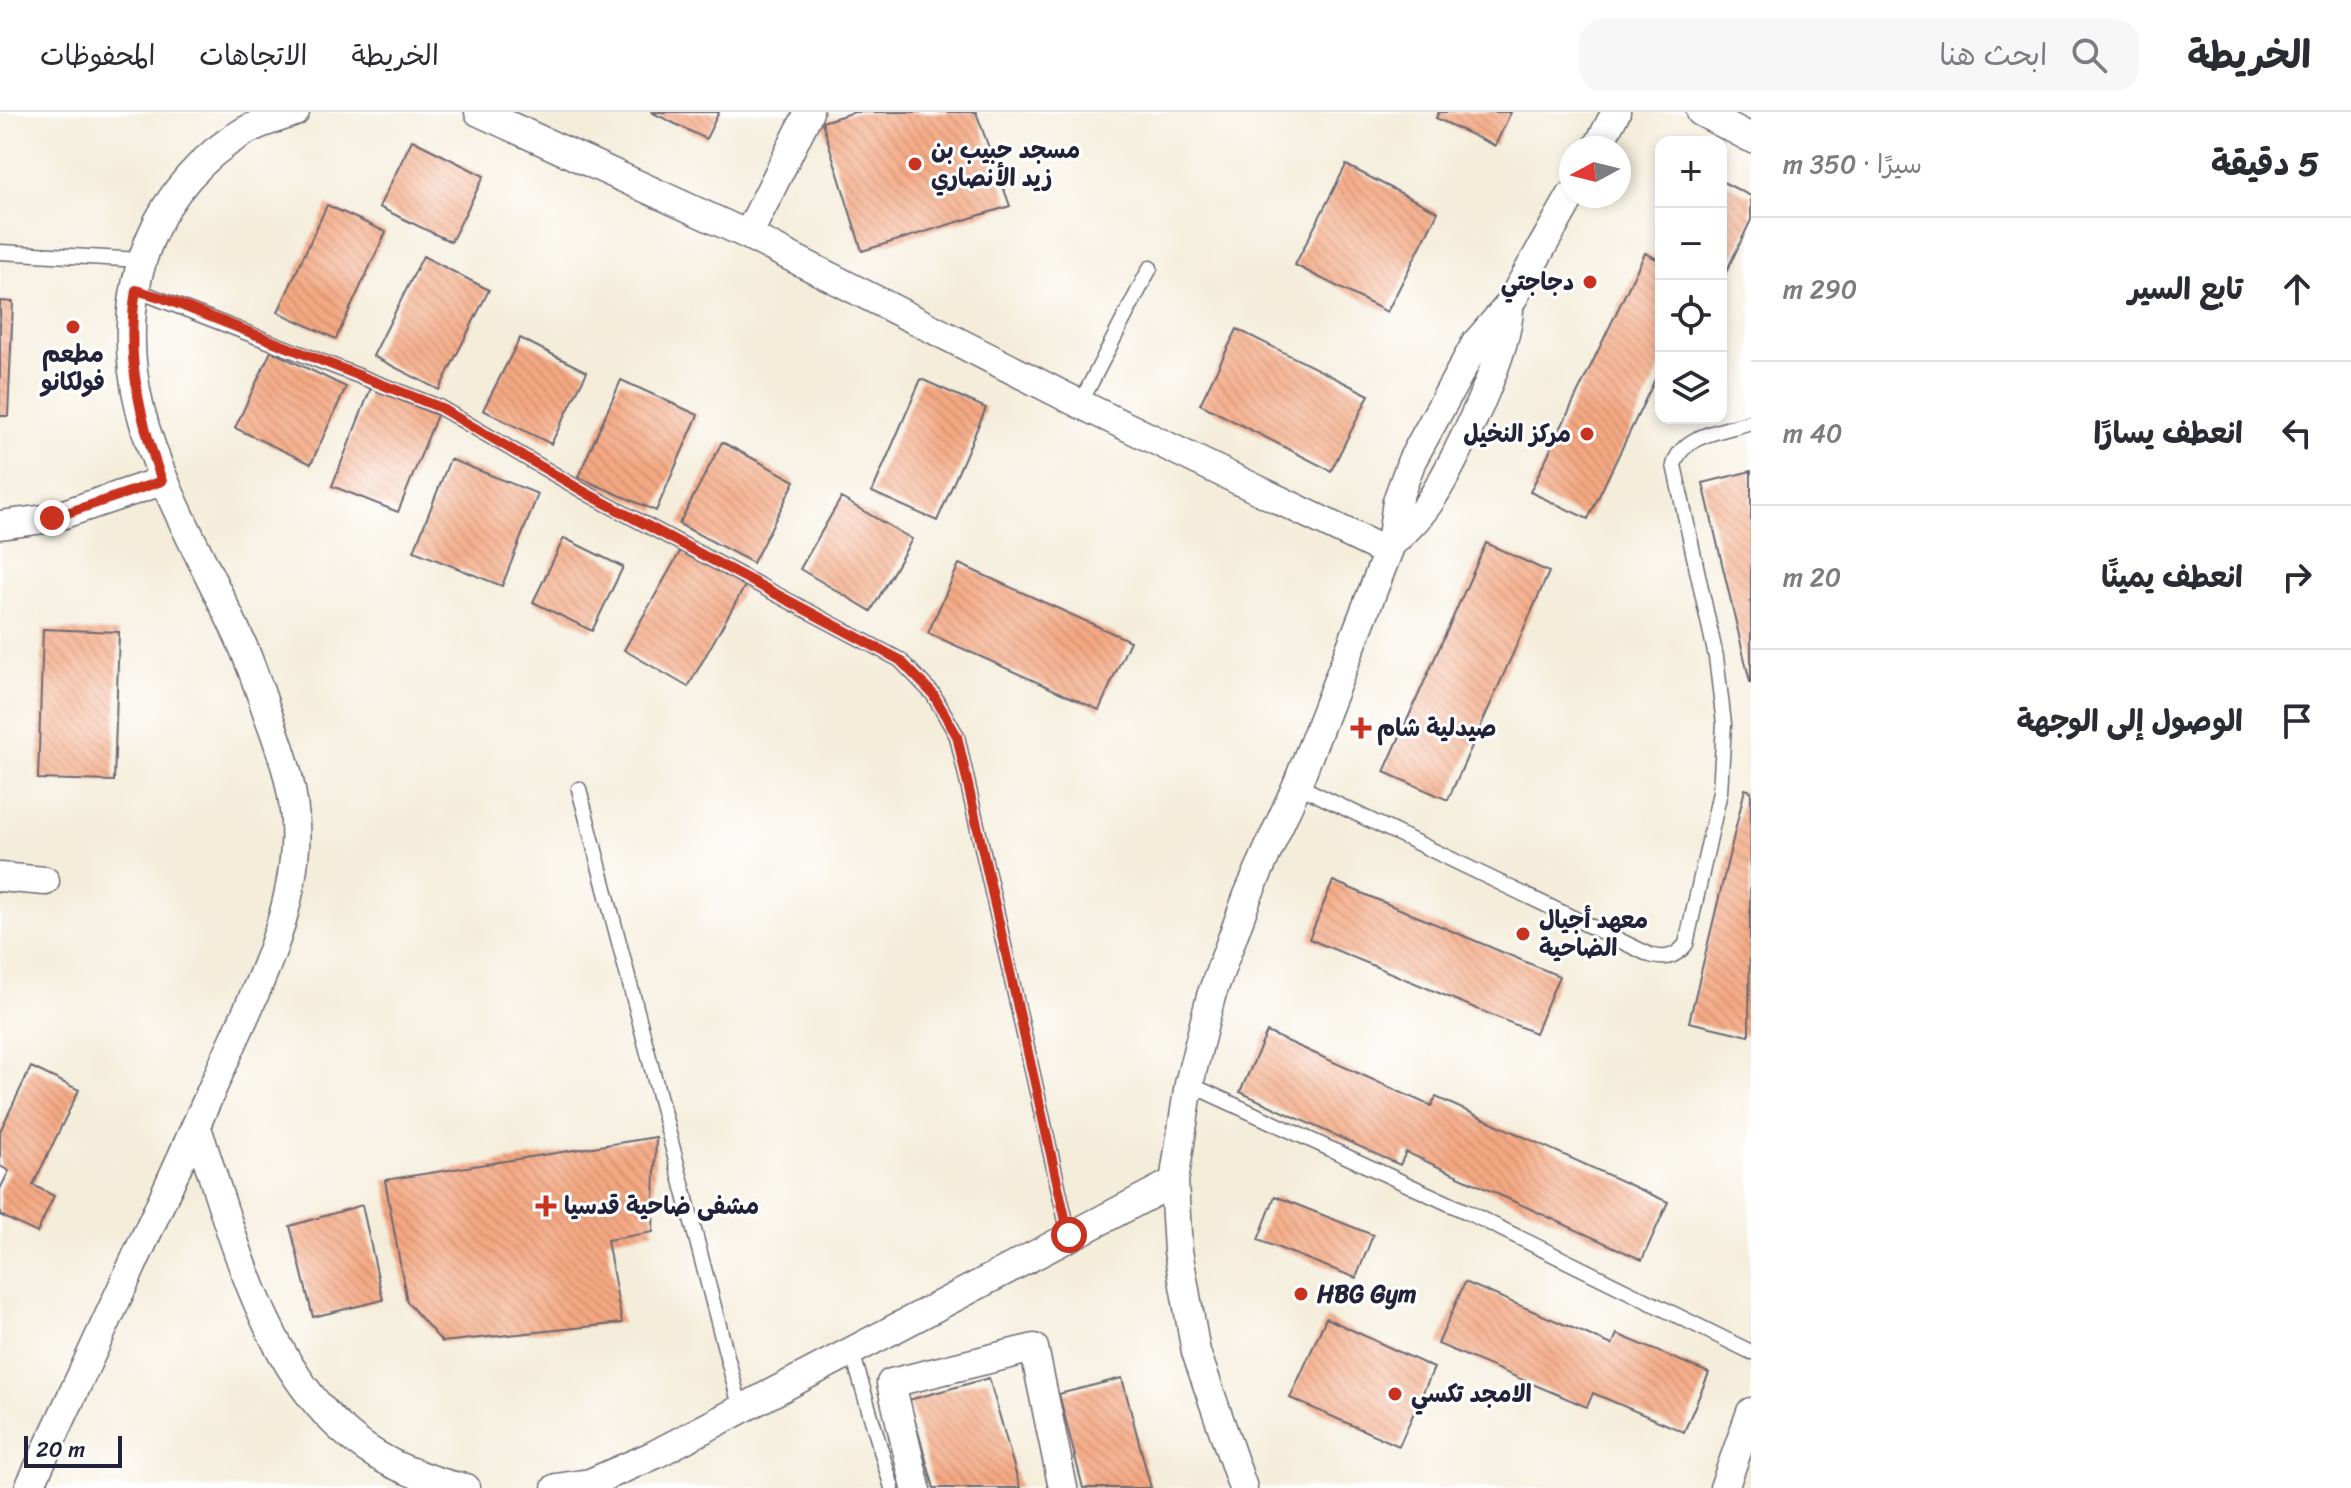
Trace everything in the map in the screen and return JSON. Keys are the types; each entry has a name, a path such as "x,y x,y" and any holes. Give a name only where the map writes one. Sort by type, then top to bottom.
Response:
{"street":[{"path":"29,1488 196,1125 285,921 295,845 290,774 239,636 162,481 143,427 133,366 132,313 141,260 163,208 199,167 245,130 295,112"},
{"path":"479,112 748,235 1080,404 1389,548"},
{"path":"748,235 809,112"},
{"path":"1603,136 1616,112"},
{"path":"1701,112 1751,138"},
{"path":"1243,1488 1196,1352 1178,1251 1174,1182 1189,1084 1211,996 1248,895 1297,785 1389,548 1420,515 1442,481 1505,342 1509,305 1564,208"},
{"path":"0,525 52,518 162,481"},
{"path":"0,877 45,881"},
{"path":"196,1125 267,1325 329,1421 385,1462 451,1486 466,1488"},
{"path":"556,1488 602,1477 741,1410 1174,1182"},
{"path":"916,1488 891,1383 1034,1348 1063,1488"},
{"path":"1724,1488 1751,1412"}],"lane":[{"path":"0,252 141,260"},
{"path":"1080,404 1150,268"},
{"path":"136,290 439,407 588,494 900,660 933,694 957,736 1069,1235"},
{"path":"1297,785 1650,955 1660,958 1680,952 1686,944 1720,792 1724,724 1716,657 1674,465 1677,455 1689,442 1751,422"},
{"path":"579,789 741,1410"},
{"path":"1189,1084 1465,1211 1751,1352"},
{"path":"852,1352 892,1488"}],"building":[{"path":"651,112 719,112 706,139"},
{"name":"مسجد حبيب بن زيد الأنصاري","path":"855,112 976,112 1010,206 862,251 822,122"},
{"path":"1439,112 1511,112 1495,146 1436,118"},
{"path":"412,140 484,176 451,242 379,207"},
{"path":"1346,165 1438,212 1387,312 1295,265"},
{"path":"1727,184 1751,196 1751,220 1727,270"},
{"path":"327,205 386,232 336,339 278,312"},
{"path":"1645,253 1655,258 1655,379 1588,519 1530,492"},
{"path":"423,256 489,290 439,390 373,356"},
{"path":"0,301 13,302 8,416 0,416"},
{"path":"1237,329 1369,395 1331,471 1200,404"},
{"path":"520,338 587,372 551,444 483,410"},
{"path":"271,351 346,387 311,464 235,428"},
{"path":"921,379 986,408 937,521 872,492"},
{"path":"621,380 698,415 656,511 578,477"},
{"path":"371,388 437,415 398,512 332,486"},
{"path":"722,442 795,481 753,563 679,524"},
{"path":"450,459 538,494 502,586 414,551"},
{"path":"1751,471 1751,682 1750,682 1703,483"},
{"path":"841,498 912,539 871,611 800,569"},
{"path":"564,538 623,567 592,631 533,602"},
{"path":"1486,543 1549,572 1448,800 1384,772"},
{"path":"681,550 745,586 688,687 624,650"},
{"path":"959,564 1130,641 1099,710 928,633"},
{"path":"43,629 119,632 114,781 38,779"},
{"path":"1745,789 1751,791 1749,1036 1689,1022"},
{"path":"1333,881 1559,976 1535,1033 1309,939"},
{"path":"1267,1032 1431,1106 1436,1097 1668,1202 1642,1260 1406,1152 1400,1165 1240,1092"},
{"path":"31,1067 79,1090 33,1185 54,1196 37,1233 0,1215 0,1189 9,1171 0,1166 0,1131"},
{"path":"656,1137 653,1232 607,1240 622,1323 442,1342 407,1302 385,1180"},
{"path":"1275,1196 1373,1235 1356,1278 1258,1240"},
{"path":"362,1205 383,1300 313,1317 290,1226"},
{"path":"1465,1282 1612,1345 1617,1334 1709,1373 1684,1432 1593,1393 1587,1407 1438,1344"},
{"path":"1326,1318 1434,1368 1399,1446 1290,1398"},
{"path":"989,1378 1020,1488 934,1488 909,1400"},
{"path":"1122,1378 1151,1488 1083,1488 1059,1394"}],"place":[{"name":"مسجد حبيب بن زيد الأنصاري","path":"915,164"},
{"name":"دجاجتي","path":"1590,282"},
{"name":"مطعم فولكانو","path":"73,327"},
{"name":"مركز النخيل","path":"1587,434"},
{"name":"صيدلية شام","path":"1361,728"},
{"name":"معهد أجيال الضاحية","path":"1523,934"},
{"name":"مشفى ضاحية قدسيا","path":"546,1206"},
{"name":"HBG Gym","path":"1301,1294"},
{"name":"الامجد تكسي","path":"1395,1394"}],"route":[{"path":"52,518 162,481 143,427 133,366 132,313 136,290 439,407 588,494 859,635 900,660 933,694 957,736 970,782 1069,1235"}]}
